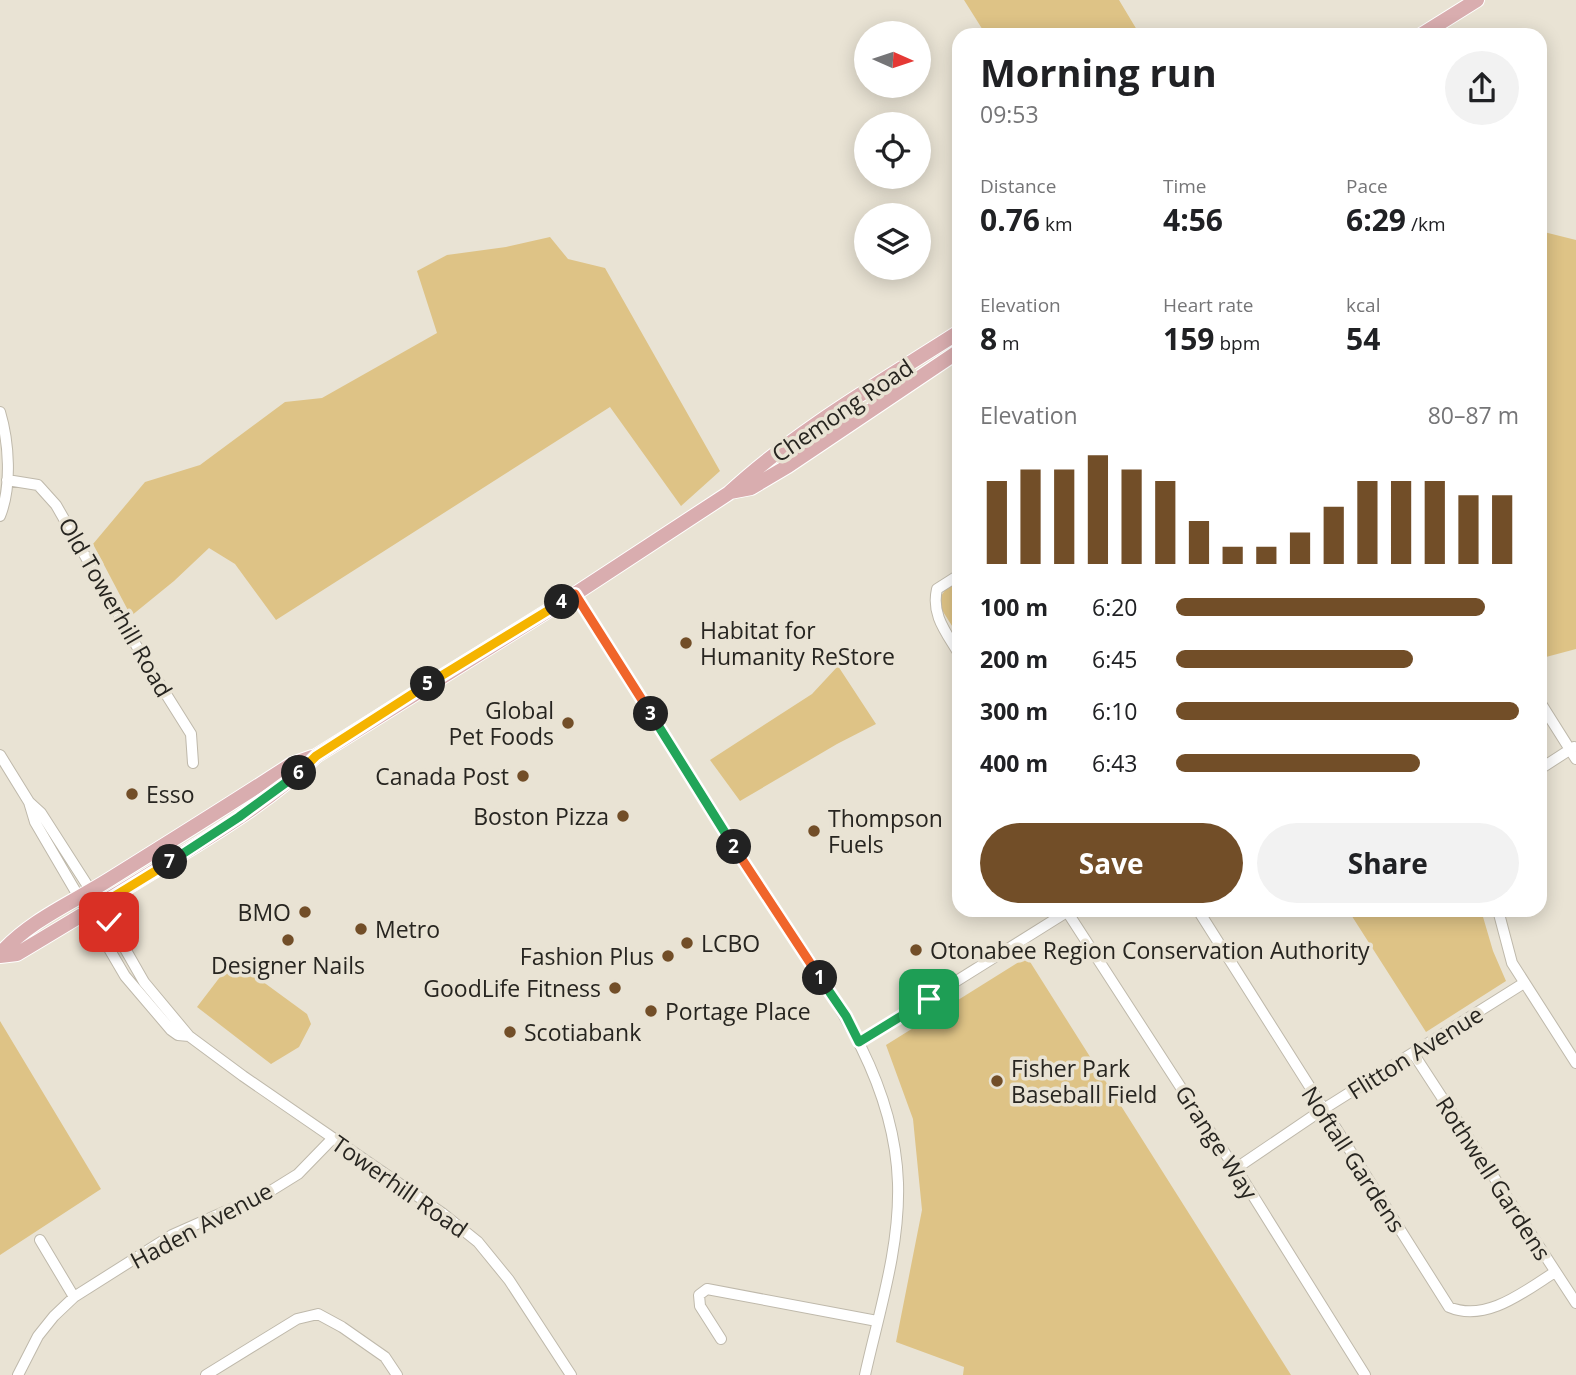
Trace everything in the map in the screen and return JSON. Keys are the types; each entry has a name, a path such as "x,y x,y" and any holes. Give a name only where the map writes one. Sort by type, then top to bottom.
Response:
{"main road":[{"path":"1431,28 1477,0"},
{"name":"Chemong Road","path":"0,955 17,954 231,823 296,776 316,756 575,594 729,492 806,432 952,337"},
{"name":"Chemong Road","path":"729,492 751,488 788,466 952,356"},
{"name":"Chemong Road","path":"0,955 15,937 292,764 316,756"}],"street":[{"path":"0,412 7,450 7,480 0,516"},
{"name":"Old Towerhill Road","path":"7,480 38,485 57,505 144,659 191,734 193,763"},
{"path":"952,579 937,589 934,601 936,616 952,642"},
{"path":"575,594 783,924 846,1016 872,1067 888,1114 898,1181 896,1239 865,1375"},
{"path":"1547,712 1574,751 1547,765"},
{"name":"Towerhill Road","path":"0,755 29,802 41,813 94,909 144,982 189,1036 442,1213 478,1242 509,1280 571,1375"},
{"path":"859,1042 1058,917"},
{"name":"Grange Way","path":"1072,917 1365,1375"},
{"name":"Noftall Gardens","path":"1202,917 1448,1307 1478,1312 1522,1293 1555,1272"},
{"path":"1500,917 1512,963 1576,1063"},
{"name":"Flitton Avenue","path":"1235,1169 1322,1110 1524,983"},
{"name":"Rothwell Gardens","path":"1413,1054 1576,1303"},
{"name":"Haden Avenue","path":"18,1375 38,1336 74,1297 172,1235 269,1192 298,1174 333,1138"},
{"path":"40,1240 74,1297"},
{"path":"721,1339 700,1306 699,1295 707,1289 877,1321"},
{"path":"206,1375 297,1319 318,1314 386,1357 397,1375"}],"shaded area":[{"path":"964,0 1119,0 1136,28 982,28"},
{"path":"1547,233 1576,240 1576,649 1547,657"},
{"path":"550,237 568,259 605,268 720,471 681,506 610,407 276,620 235,564 209,548 131,616 93,544 145,482 200,465 285,402 322,398 437,333 417,271 447,255 506,247"},
{"path":"952,584 952,626 939,599"},
{"path":"838,666 876,724 740,801 710,760 812,694"},
{"path":"1352,917 1483,917 1493,951 1506,981 1426,1032"},
{"path":"1027,957 1291,1375 963,1375 964,1367 896,1342 922,1210 913,1119 886,1045"},
{"path":"233,960 307,1014 311,1024 299,1047 271,1064 197,1007"},
{"path":"0,1021 101,1189 0,1255"}],"place":[{"name":"Habitat for Humanity ReStore","path":"686,643"},
{"name":"Global Pet Foods","path":"568,723"},
{"name":"Canada Post","path":"523,776"},
{"name":"Esso","path":"132,794"},
{"name":"Boston Pizza","path":"623,816"},
{"name":"Thompson Fuels","path":"814,831"},
{"name":"BMO","path":"305,912"},
{"name":"Metro","path":"361,929"},
{"name":"Designer Nails","path":"288,940"},
{"name":"LCBO","path":"687,943"},
{"name":"Otonabee Region Conservation Authority","path":"916,950"},
{"name":"Fashion Plus","path":"668,956"},
{"name":"GoodLife Fitness","path":"615,988"},
{"name":"Portage Place","path":"651,1011"},
{"name":"Scotiabank","path":"510,1032"},
{"name":"Fisher Park Baseball Field","path":"997,1081"}],"route":[{"path":"109,922 100,905 239,817 296,776 316,756 575,594 783,924 846,1016 859,1042 929,999"}]}
